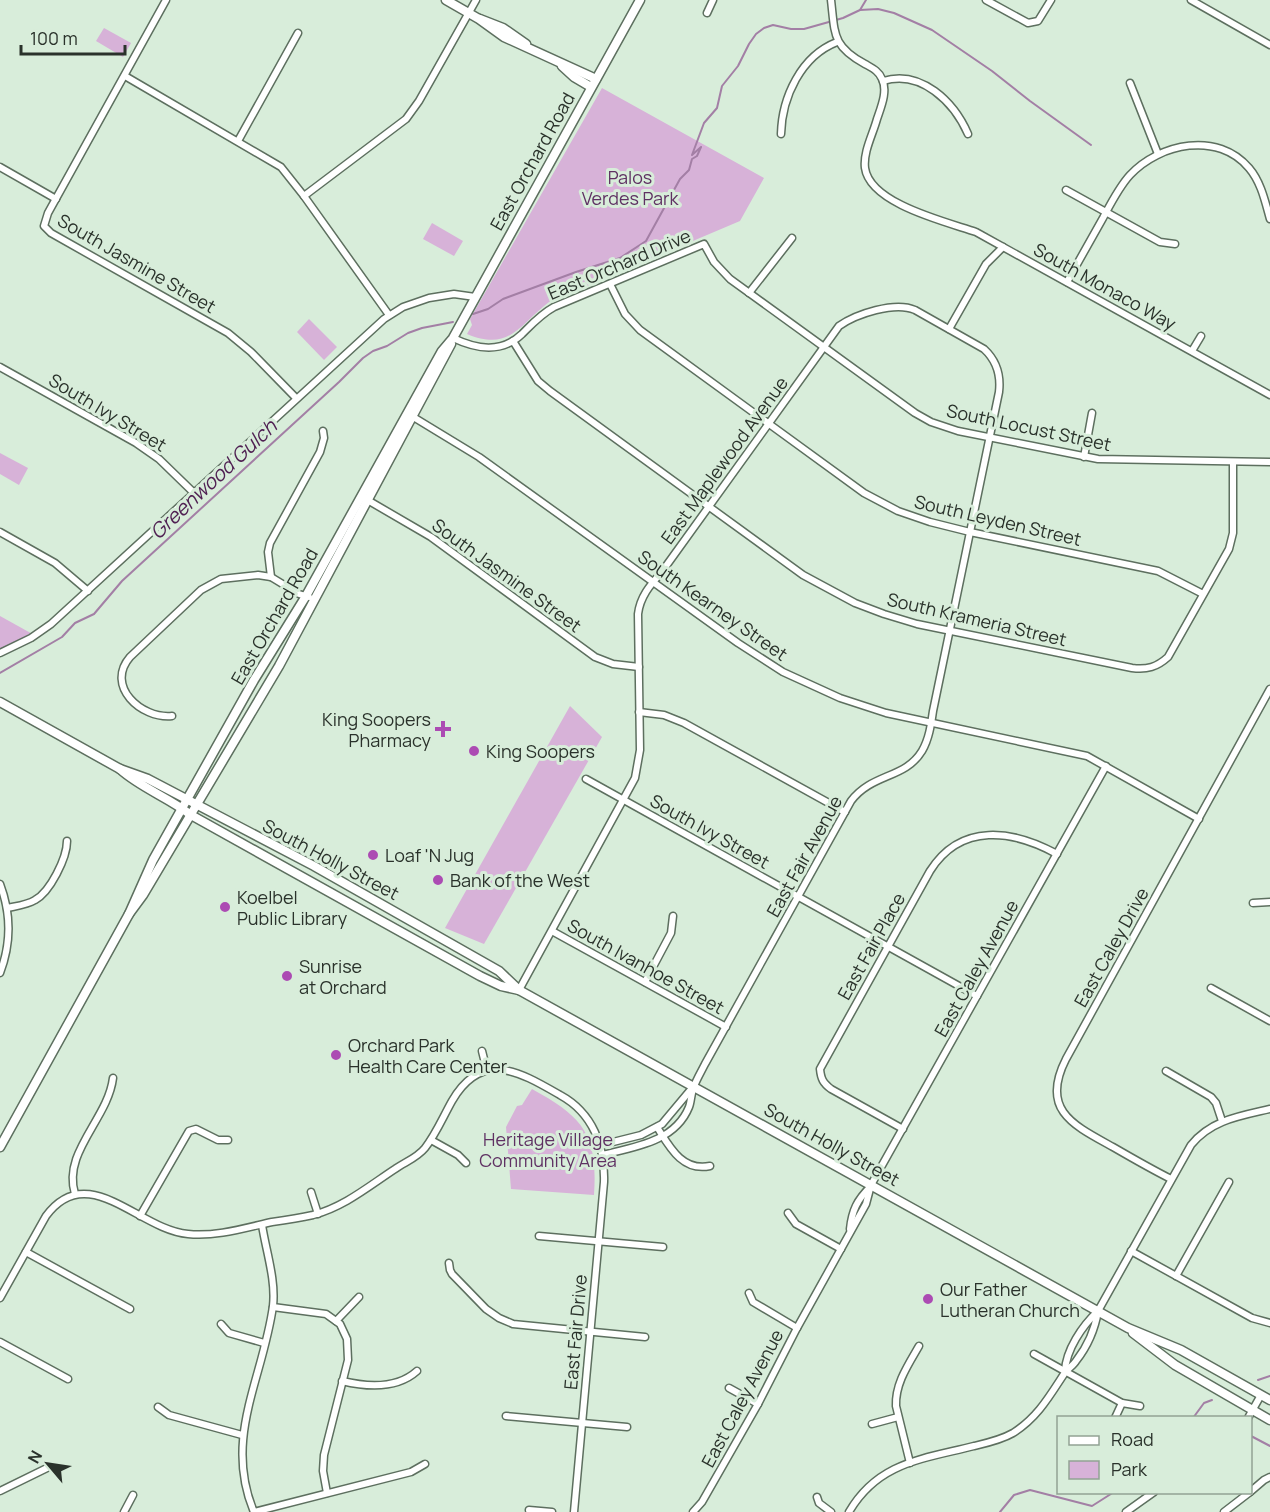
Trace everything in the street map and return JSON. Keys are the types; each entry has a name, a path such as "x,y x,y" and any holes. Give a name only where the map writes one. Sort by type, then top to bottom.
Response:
{"main road":[{"path":"446,0 479,19 503,28 531,48 594,83"},
{"name":"East Orchard Road","path":"0,1147 129,914 260,699 315,600 365,498 442,351 453,338 640,0"},
{"name":"East Orchard Road","path":"129,914 153,860 262,666 365,498"},
{"name":"South Holly Street","path":"0,702 120,769 135,782 185,804 197,805 314,866 499,971 519,990"},
{"name":"South Holly Street","path":"185,804 191,815 476,974 495,984 519,990 1128,1328 1181,1350 1270,1400"},
{"name":"South Holly Street","path":"1128,1328 1143,1343 1250,1414 1270,1419"}],"street":[{"path":"304,196 406,119 419,101 476,0"},
{"path":"707,14 713,0"},
{"path":"831,0 837,42 845,52 876,71 883,81 900,77 923,83 948,105 963,122 968,134"},
{"path":"986,0 1028,23 1038,21 1051,0"},
{"path":"1191,0 1270,45"},
{"path":"0,167 56,199 165,1"},
{"path":"238,141 298,33"},
{"path":"781,134 782,119 797,76 811,57 837,42"},
{"path":"125,76 281,166 389,315"},
{"name":"South Monaco Way","path":"883,81 882,104 865,160 870,182 880,192 918,213 976,232 1270,395"},
{"path":"1130,83 1158,154"},
{"path":"1067,282 1106,212 1130,175 1139,166 1158,154 1194,145 1225,150 1249,168 1262,190 1270,219"},
{"path":"1262,190 1270,187"},
{"path":"1066,190 1160,242 1175,244"},
{"name":"South Jasmine Street","path":"56,199 44,226 51,233 228,333 251,352 296,398"},
{"path":"749,293 792,238"},
{"name":"South Locust Street","path":"704,244 721,271 749,293 823,348 923,417 946,427 1107,460 1269,463"},
{"name":"East Orchard Drive","path":"453,338 480,348 498,347 513,341 547,311 704,244"},
{"path":"949,329 986,264 1003,247"},
{"name":"South Leyden Street","path":"610,284 621,308 634,326 864,493 886,505 923,520 970,532 1158,571 1203,594"},
{"path":"0,653 42,632 389,315 410,304 439,296 461,294 475,297"},
{"name":"East Maplewood Avenue","path":"519,990 624,800 638,768 640,750 638,614 641,601 652,582 661,573 767,424 843,323 897,306 915,310 949,329"},
{"name":"East Fair Avenue","path":"601,1145 641,1135 657,1127 667,1119 694,1086 856,795 866,786 904,769 914,760 926,742 1000,384 997,368 984,349 949,329"},
{"path":"1192,351 1201,336"},
{"name":"South Krameria Street","path":"513,341 535,376 546,388 794,569 832,592 884,614 949,631 1144,670 1155,667 1168,657 1229,549 1233,538 1233,462"},
{"name":"South Ivy Street","path":"0,367 136,443 164,463 194,493"},
{"path":"1084,457 1092,413"},
{"name":"South Kearney Street","path":"410,415 479,457 760,659 803,682 859,705 931,723 1081,754 1199,819"},
{"path":"271,577 268,552 270,543 320,452 324,438 323,431"},
{"name":"South Jasmine Street","path":"365,498 431,537 587,652 613,664 639,667"},
{"path":"0,532 54,563 88,591"},
{"path":"172,716 164,717 153,714 131,701 123,689 121,678 126,661 206,586 230,577 258,575 271,577 299,594 315,600"},
{"name":"East Caley Drive","path":"1171,1179 1071,1122 1060,1105 1057,1082 1066,1059 1269,694"},
{"path":"639,712 664,715 684,723 845,812"},
{"name":"East Caley Avenue","path":"693,1512 702,1502 758,1404 866,1204 872,1185 1106,766"},
{"name":"South Ivy Street","path":"586,778 977,996"},
{"name":"East Fair Place","path":"903,1129 824,1084 820,1069 888,947 936,862 956,843 980,835 1001,835 1041,845 1057,854"},
{"path":"7,908 35,901 45,892 65,855 67,841"},
{"path":"0,884 7,908 8,944 0,973"},
{"path":"1253,903 1270,902"},
{"path":"645,982 671,933 673,916"},
{"name":"South Ivanhoe Street","path":"552,931 726,1027"},
{"path":"1211,988 1270,1021"},
{"path":"482,1051 487,1071"},
{"path":"0,1298 3,1286 50,1210 60,1200 75,1194 101,1196 168,1230 203,1235 318,1214 346,1201 414,1158 431,1140 458,1091 471,1078 487,1071 500,1069 518,1072 564,1097 584,1114 601,1145"},
{"path":"1166,1071 1211,1097 1216,1103 1222,1121"},
{"path":"75,1194 72,1181 74,1163 106,1104 113,1078"},
{"name":"East Fair Avenue","path":"602,1155 646,1144 675,1127 689,1107 694,1086"},
{"path":"849,1512 861,1493 890,1470 995,1440 1012,1433 1030,1421 1042,1408 1065,1371 1076,1363 1095,1328 1098,1311 1195,1140 1209,1127 1222,1121 1270,1109"},
{"path":"192,1121 193,1129"},
{"path":"657,1127 670,1149 681,1160 698,1167 710,1166"},
{"path":"141,1216 186,1134 193,1129 200,1130 218,1140 228,1140"},
{"path":"431,1140 458,1155 466,1163"},
{"name":"East Fair Drive","path":"574,1512 604,1182 601,1145"},
{"path":"1176,1276 1230,1182"},
{"path":"311,1192 318,1214"},
{"path":"788,1213 796,1224 841,1249"},
{"path":"261,1225 272,1279 273,1307 242,1435 242,1470 254,1512 411,1472 425,1464"},
{"path":"539,1236 663,1247"},
{"path":"1131,1251 1252,1318 1270,1323"},
{"path":"26,1252 130,1309"},
{"path":"449,1263 452,1274 486,1309 499,1318 522,1326 645,1337"},
{"path":"749,1293 753,1302 797,1328"},
{"path":"336,1321 359,1297"},
{"path":"273,1307 321,1312 336,1321 345,1334 349,1346 348,1360 324,1455 323,1471 327,1493"},
{"path":"221,1324 229,1333 264,1343"},
{"path":"0,1342 68,1379"},
{"path":"910,1463 895,1397 897,1387 919,1346"},
{"path":"1034,1354 1122,1403 1140,1406"},
{"path":"342,1381 362,1386 375,1386 408,1378 417,1371"},
{"path":"729,1388 758,1404"},
{"path":"1250,1414 1261,1395"},
{"path":"1115,1416 1122,1403"},
{"path":"158,1407 168,1415 242,1435"},
{"path":"506,1416 627,1427"},
{"path":"872,1424 898,1417"},
{"path":"0,1491 47,1468"},
{"path":"1252,1490 1270,1477"},
{"path":"1126,1512 1151,1494"},
{"path":"1224,1512 1247,1494"},
{"path":"124,1512 133,1495"},
{"path":"817,1497 819,1503 831,1512"},
{"path":"529,1510 552,1512"}],"green space":[{"path":"104,28 131,43 123,57 96,41"},
{"name":"Palos Verdes Park","path":"602,88 764,178 740,221 549,302 521,327 504,338 482,339 467,334 472,325 470,319"},
{"path":"432,223 463,241 454,256 423,239"},
{"path":"309,319 337,347 324,360 297,332"},
{"path":"0,453 28,468 19,485 0,474"},
{"path":"0,616 36,636 0,653"},
{"path":"570,706 602,737 484,944 445,928"},
{"name":"Heritage Village Community Area","path":"532,1089 564,1109 584,1130 590,1142 593,1157 594,1195 511,1189 506,1127 517,1106 522,1105"}],"waterway":[{"name":"Greenwood Gulch","path":"473,314 488,309 503,299 620,258 646,241 680,179 689,170 692,159 697,156 701,147 692,155 704,123 717,108 722,86 738,66 756,34 773,25 804,29 843,18 860,10 866,0"},
{"path":"860,10 878,9 894,13 932,30 992,71 1091,145"},
{"name":"Greenwood Gulch","path":"0,673 62,637 75,623 94,614 122,581 363,358 408,333 453,322"},
{"path":"1258,1380 1270,1376"},
{"path":"1194,1416 1204,1403 1212,1400"},
{"path":"1252,1437 1270,1446"},
{"path":"1000,1512 1014,1495 1030,1490 1092,1506 1111,1494"}],"place":[{"name":"King Soopers Pharmacy","path":"443,729"},
{"name":"King Soopers","path":"474,751"},
{"name":"Loaf 'N Jug","path":"373,855"},
{"name":"Bank of the West","path":"438,880"},
{"name":"Koelbel Public Library","path":"225,907"},
{"name":"Sunrise at Orchard","path":"287,976"},
{"name":"Orchard Park Health Care Center","path":"336,1055"},
{"name":"Our Father Lutheran Church","path":"928,1299"}]}
